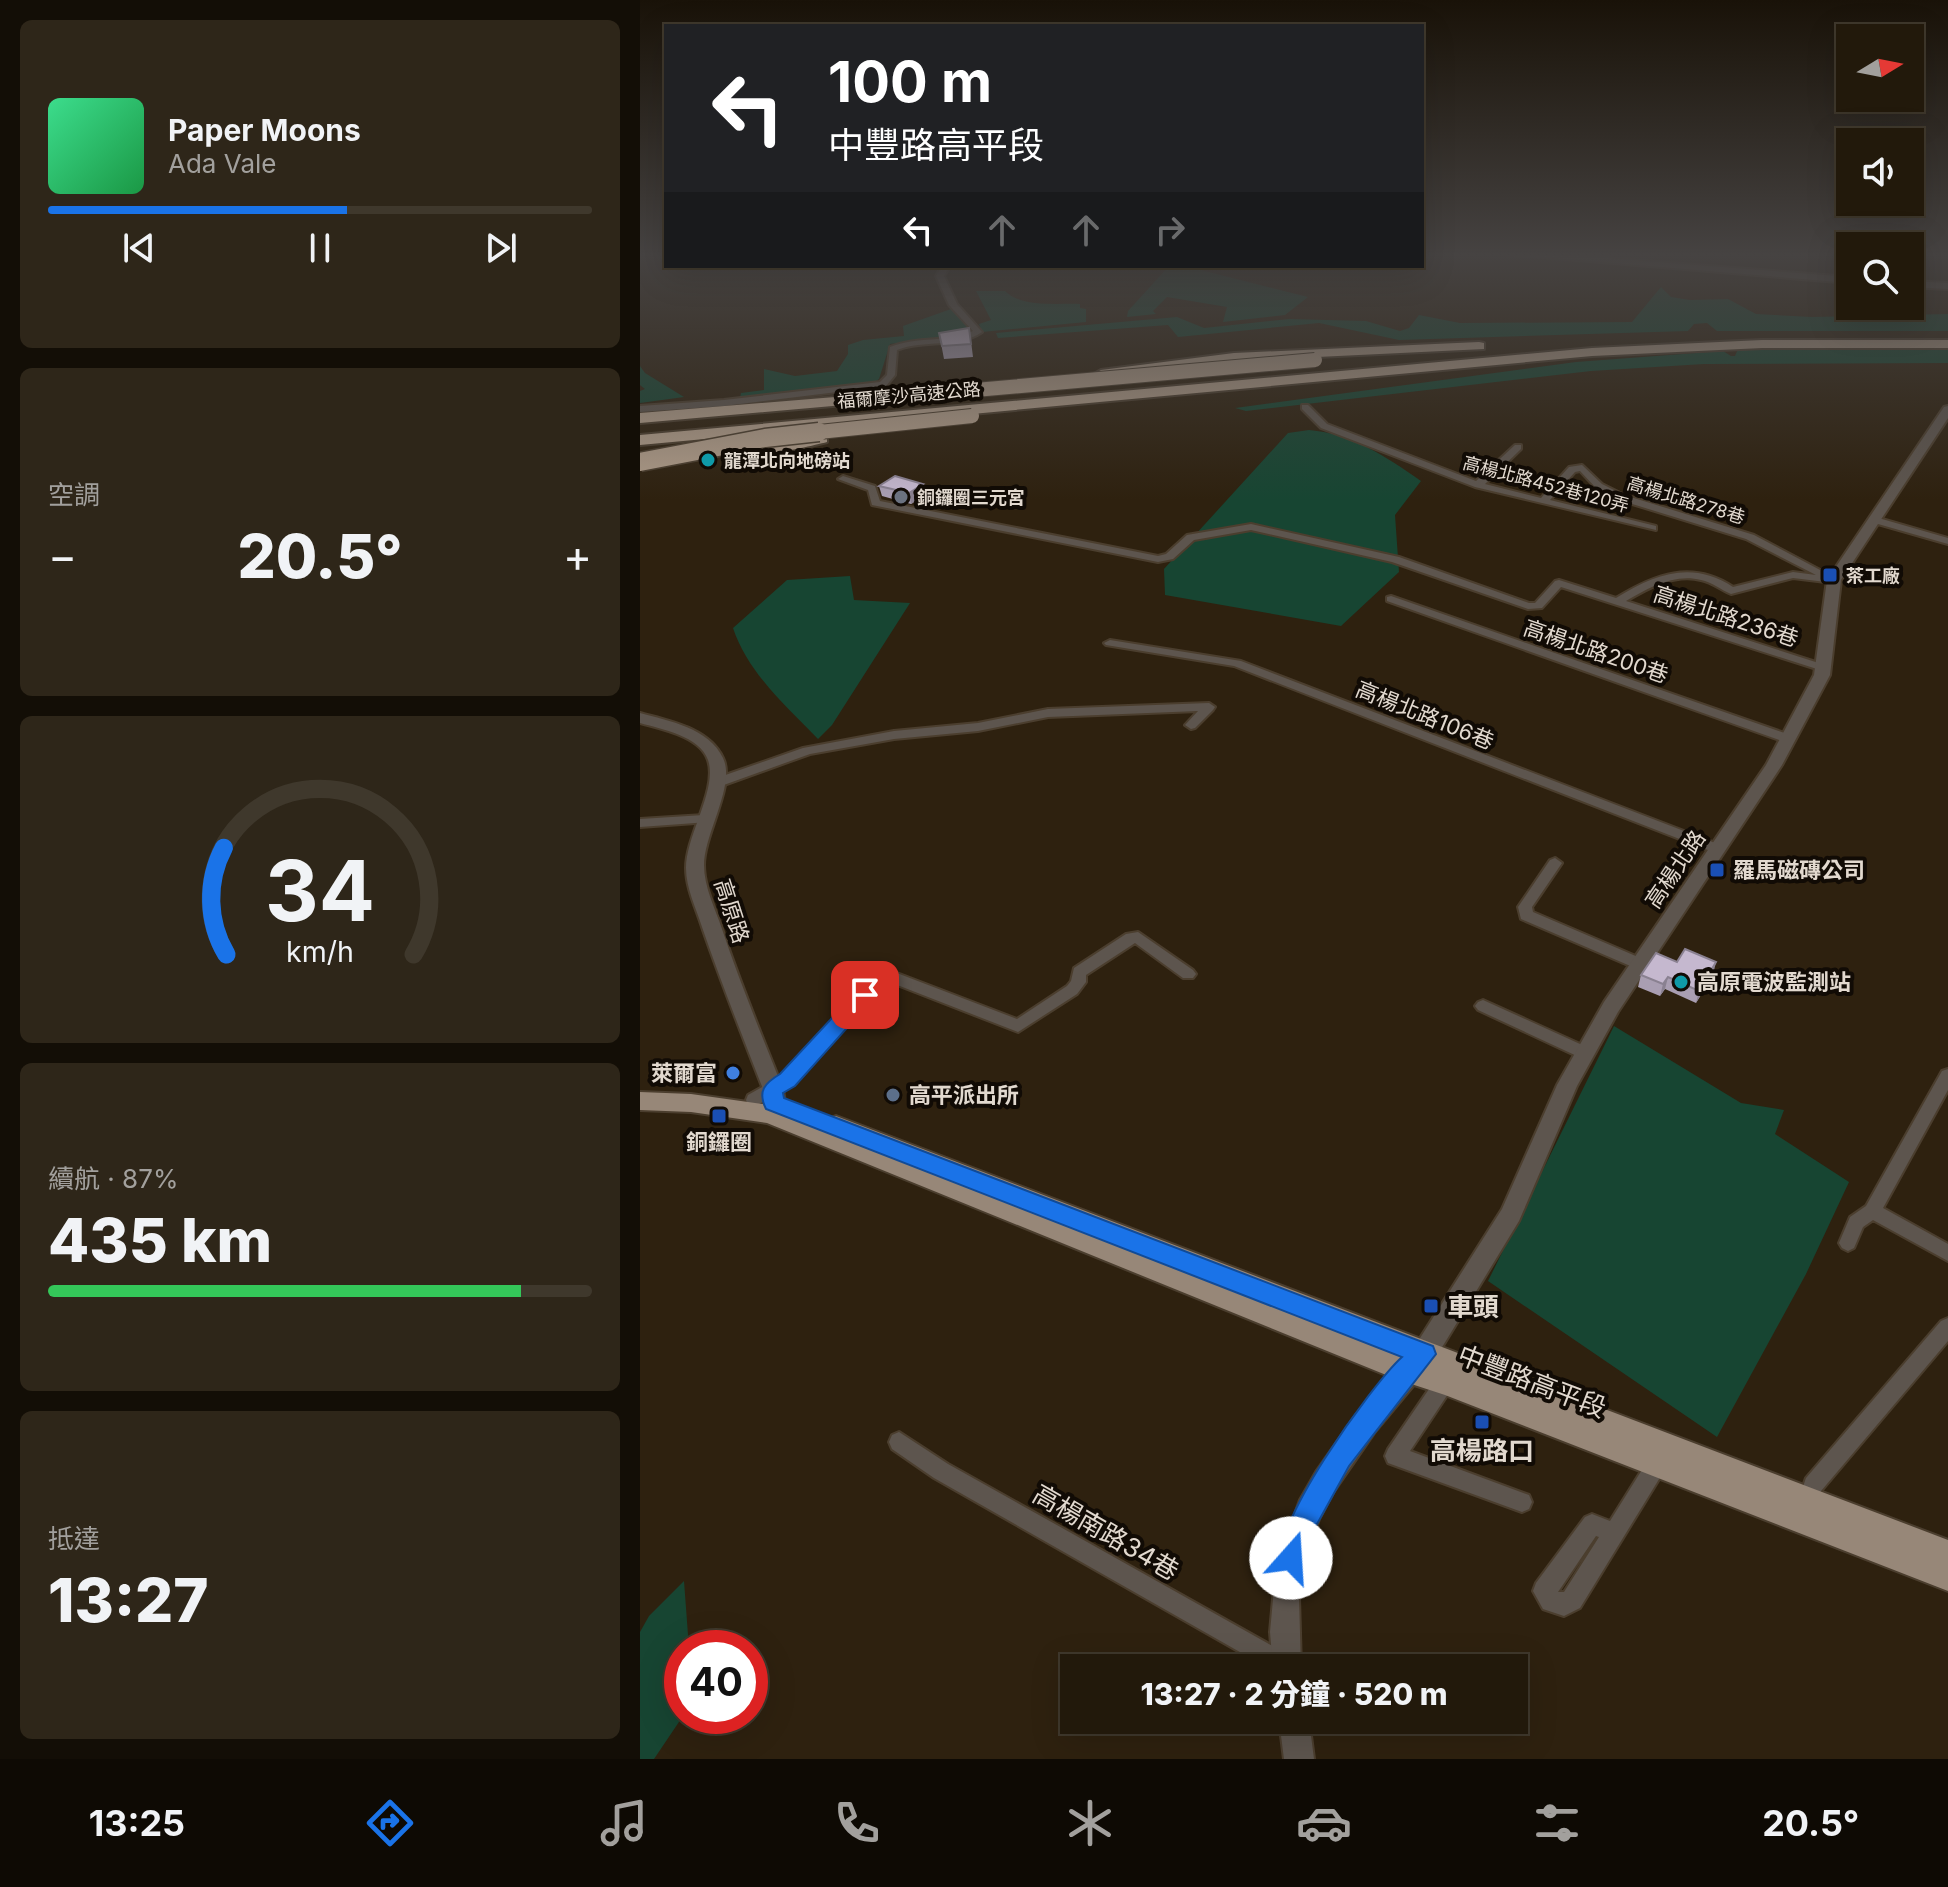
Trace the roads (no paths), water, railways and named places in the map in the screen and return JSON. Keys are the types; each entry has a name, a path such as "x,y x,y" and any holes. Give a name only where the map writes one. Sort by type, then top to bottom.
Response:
{"highway":[{"name":"福爾摩沙高速公路","path":"640,432 1448,356 1623,344 1805,337 1948,338"},
{"path":"766,420 1234,357 1521,344 1805,337"},
{"path":"640,418 1521,344"},
{"name":"福爾摩沙高速公路","path":"640,440 1484,360 1693,346 1948,344"},
{"path":"640,456 830,438 1484,360"},
{"path":"640,462 765,438 1168,398"}],"main road":[{"name":"中豐路高平段","path":"640,1088 688,1090 767,1101 1415,1362 1806,1511 1948,1576"},
{"name":"中豐路高平段","path":"640,1101 767,1101"},
{"name":"中豐路高平段","path":"1415,1362 1445,1382 1657,1464 1948,1555"}],"street":[{"path":"640,409 871,387 889,380 891,352 901,345 974,335"},
{"name":"高楊北路452巷120弄","path":"1305,407 1324,426 1478,485 1652,528"},
{"name":"高楊北路","path":"1287,1654 1284,1586 1299,1531 1340,1457 1415,1362 1511,1214 1567,1085 1585,1053 1789,739 1824,668 1834,580 1947,412"},
{"path":"1478,485 1518,447"},
{"name":"高楊北路278巷","path":"1543,502 1572,469 1582,468 1599,486 1620,497 1750,537 1834,580"},
{"name":"高楊北路236巷","path":"843,479 872,488 876,503 1158,559 1169,557 1191,537 1251,527 1395,559 1528,606 1538,606 1559,583 1824,668"},
{"path":"1875,520 1948,541"},
{"path":"1617,602 1637,589 1693,572 1716,578 1731,591 1793,575 1834,580"},
{"name":"高楊北路200巷","path":"1391,599 1789,739"},
{"name":"高楊北路106巷","path":"1110,643 1237,663 1718,849"},
{"path":"640,718 698,738 709,748 717,762 716,783 807,751 894,735 978,727 1048,713 1209,707 1191,725"},
{"name":"高原路","path":"716,783 695,856 697,883 767,1101"},
{"path":"640,823 704,819"},
{"path":"1555,863 1525,907 1526,915 1640,964"},
{"path":"767,1101 884,974 1018,1026 1072,990 1078,982 1079,972 1131,938 1138,937 1188,974"},
{"path":"1483,1006 1585,1053"},
{"path":"1848,1243 1856,1222 1872,1211 1948,1075"},
{"path":"1872,1211 1948,1252"},
{"path":"1806,1511 1813,1485 1948,1327"},
{"path":"1445,1382 1395,1456 1522,1502"},
{"name":"高楊南路34巷","path":"899,1442 941,1471 1264,1654"},
{"path":"1614,1533 1657,1464"},
{"path":"1296,1734 1299,1759"}],"place":[{"name":"龍潭北向地磅站","path":"708,460"},
{"name":"銅鑼圈三元宮","path":"901,497"},
{"name":"茶工廠","path":"1830,575"},
{"name":"羅馬磁磚公司","path":"1717,870"},
{"name":"高原電波監測站","path":"1681,982"},
{"name":"萊爾富","path":"733,1073"},
{"name":"高平派出所","path":"893,1095"},
{"name":"銅鑼圈","path":"719,1116"},
{"name":"車頭","path":"1431,1306"},
{"name":"高楊路口","path":"1482,1422"}]}
